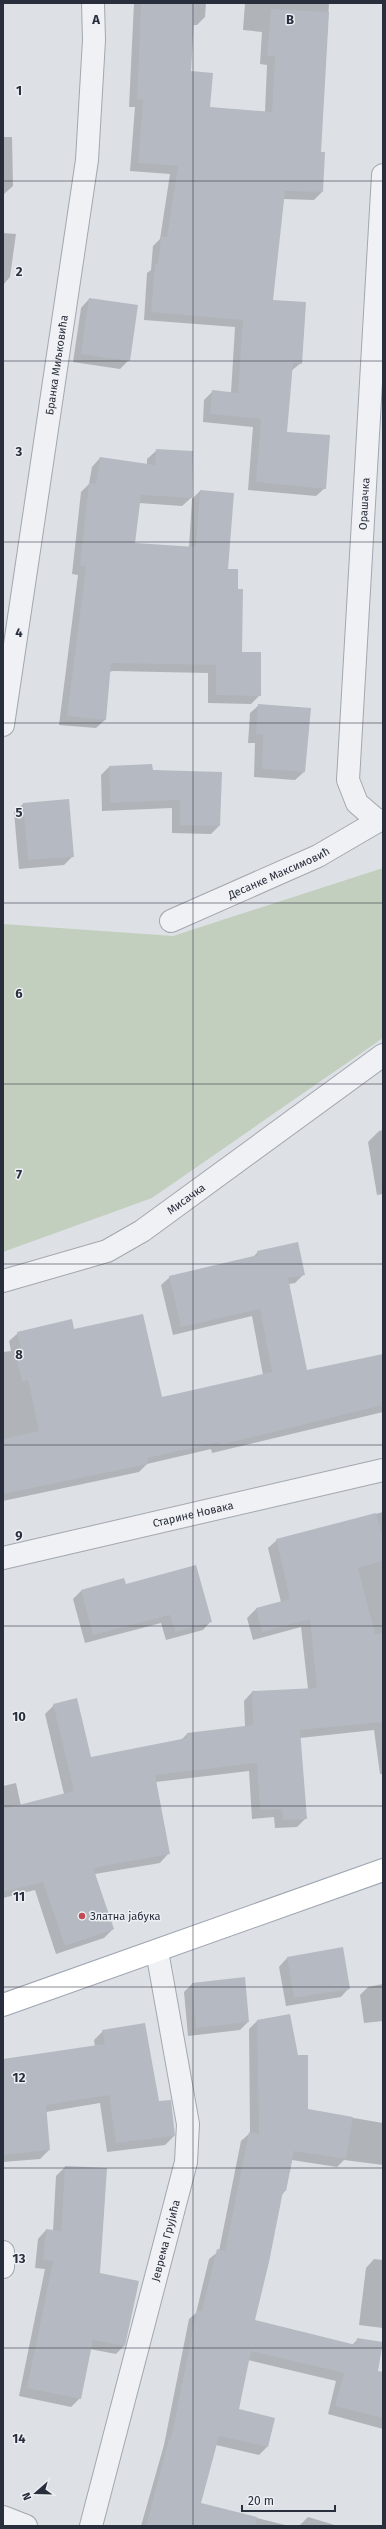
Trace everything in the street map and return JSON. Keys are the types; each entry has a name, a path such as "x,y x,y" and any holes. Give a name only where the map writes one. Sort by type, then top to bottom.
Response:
{"main road":[{"path":"3,2005 383,1870"}],"street":[{"name":"Бранка Миљковића","path":"3,725 87,160 94,40 93,3"},
{"name":"Орашачка","path":"381,820 357,803 348,780 383,175"},
{"name":"Десанке Максимовић","path":"171,921 318,856 381,820"},
{"name":"Мисачка","path":"3,1281 107,1252 136,1235 383,1055"},
{"name":"Старине Новака","path":"3,1558 383,1470"},
{"name":"Јеврема Грујића","path":"91,2526 186,2162 188,2124 157,1951"},
{"path":"3,2252 3,2267"},
{"path":"3,2517 26,2526"}],"green space":[{"path":"383,868 383,1038 152,1198 3,1252 3,924 173,936"}],"building":[{"path":"141,3 195,3 191,71 213,73 210,107 272,112 275,57 267,56 271,9 329,12 321,152 325,152 323,192 285,191 273,300 306,302 302,364 293,363 287,432 330,435 326,489 256,482 261,419 210,414 212,390 238,393 243,320 151,312 155,264 158,264 161,237 167,237 178,166 138,163 143,100 137,99"},
{"path":"89,298 138,305 130,361 81,354"},
{"path":"156,449 193,451 192,498 141,495 135,543 196,547 200,490 234,493 228,569 238,569 238,589 243,589 242,652 261,652 261,696 216,695 216,665 111,663 106,720 67,716 86,567 80,566 89,483 96,484 100,457 155,465"},
{"path":"258,704 311,708 305,772 262,769 263,735 256,734"},
{"path":"152,764 153,770 222,772 220,826 180,825 180,800 110,803 109,766"},
{"path":"69,799 74,857 28,860 23,803"},
{"path":"298,1242 305,1275 288,1278 307,1370 383,1354 383,1405 220,1445 219,1442 147,1458 148,1464 3,1494 3,1439 39,1431 28,1380 22,1382 15,1352 21,1351 17,1332 72,1319 74,1329 143,1314 162,1397 272,1372 260,1309 181,1327 169,1276 258,1255 257,1251"},
{"path":"376,1513 383,1539 383,1561 358,1568 375,1634 383,1633 383,1722 300,1730 307,1819 283,1820 282,1809 260,1810 257,1763 155,1775 170,1854 93,1868 114,1929 65,1946 43,1882 3,1892 3,1809 74,1791 53,1704 77,1698 91,1757 187,1738 187,1733 253,1725 252,1691 317,1688 310,1619 262,1632 256,1608 290,1599 276,1539"},
{"path":"196,1565 212,1622 175,1632 170,1615 93,1635 81,1590 124,1578 126,1584"},
{"path":"343,1947 350,1989 294,1998 287,1957"},
{"path":"245,1977 249,2022 196,2028 192,1983"},
{"path":"290,2014 298,2055 308,2055 308,2109 353,2117 346,2159 294,2151 286,2191 283,2191 269,2262 255,2320 356,2345 357,2338 383,2342 378,2371 383,2372 383,2418 335,2406 344,2373 251,2351 239,2409 275,2418 268,2447 219,2436 201,2503 257,2517 255,2526 146,2526 169,2439 171,2439 197,2310 202,2311 217,2249 225,2251 249,2132 259,2134 257,2020"},
{"path":"145,2023 159,2101 171,2100 175,2136 116,2143 109,2095 46,2105 50,2150 3,2155 3,2059 105,2044 102,2030"},
{"path":"65,2166 107,2168 100,2273 139,2281 125,2346 93,2340 81,2399 27,2388 53,2261 43,2260 46,2229 61,2231"}],"place":[{"name":"Златна јабука","path":"82,1916"}]}
